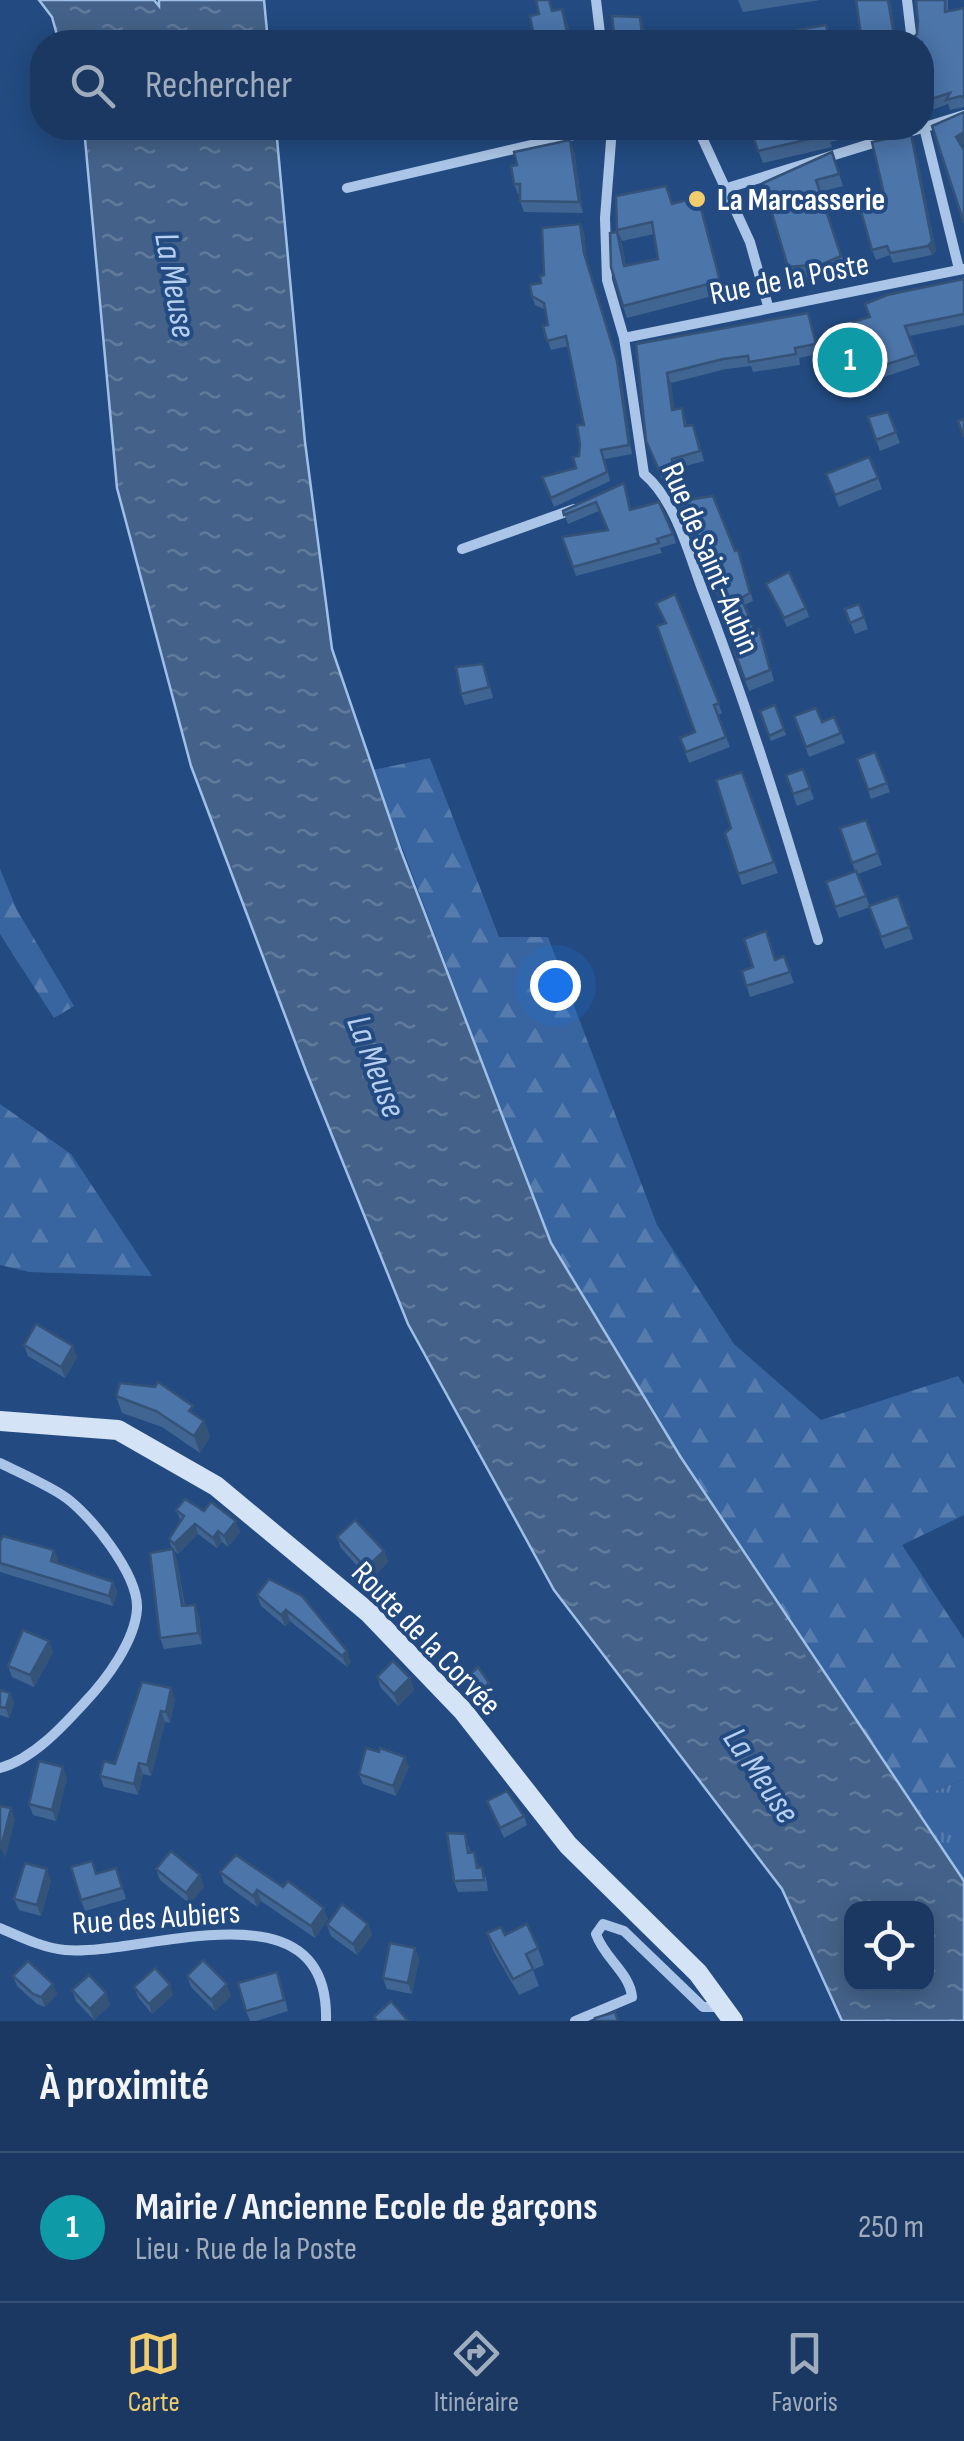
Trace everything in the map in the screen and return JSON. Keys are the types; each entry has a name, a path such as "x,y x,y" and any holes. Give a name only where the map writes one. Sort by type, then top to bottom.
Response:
{"street":[{"path":"596,0 600,30"},
{"path":"908,0 911,30"},
{"path":"934,124 964,115"},
{"path":"348,188 553,140"},
{"name":"Rue de Saint-Aubin","path":"611,140 605,218 607,280 624,338 644,474 657,485 671,512 722,641 768,770 818,940"},
{"path":"703,140 750,242 768,306"},
{"path":"724,188 882,140"},
{"path":"925,140 962,269"},
{"name":"Rue de la Poste","path":"624,338 962,269"},
{"path":"628,483 644,474"},
{"path":"462,548 584,503"},
{"name":"Route de la Corvée","path":"0,1421 118,1430 216,1486 370,1613 463,1711 568,1845 698,1973 729,2014"},
{"path":"0,1463 65,1496 107,1540 137,1608 129,1634 102,1684 60,1729 14,1764 0,1768"},
{"path":"575,2021 632,1997 631,1984 602,1952 596,1934 604,1924 624,1931 704,2007 729,2014"},
{"name":"Rue des Aubiers","path":"0,1928 67,1950 215,1932 257,1935 287,1946 319,1974 327,1998 326,2021"}],"green space":[{"path":"430,758 499,937 548,937 657,1225 734,1344 821,1420 958,1376 964,1385 964,1515 902,1545 964,1639 964,1779 911,1801 680,1456 551,1243 373,770"},
{"path":"0,869 17,910 74,1006 54,1018 0,934"},
{"path":"0,1104 71,1154 152,1276 29,1272 0,1265"},
{"path":"964,1779 964,1881 911,1801"}],"water":[{"path":"39,0 154,0 159,6 159,0 264,0 267,30 56,30 52,17"},
{"name":"La Meuse","path":"85,140 277,140 305,442 332,649 401,851 551,1243 680,1456 964,1881 964,2021 842,2021 782,1889 554,1590 408,1324 306,1071 191,766 117,488"}],"building":[{"path":"536,0 549,0 552,11 562,9 566,30 533,30 530,16 539,14"},
{"path":"856,0 888,0 893,30 860,30"},
{"path":"916,0 945,0 945,12 964,8 964,98 946,100 950,93 934,98 934,30 917,30"},
{"path":"612,16 640,17 642,30 614,30"},
{"path":"826,25 827,30 798,30"},
{"path":"964,112 964,132 956,137 964,150 964,223 934,132 934,125"},
{"path":"570,140 579,202 520,201 520,184 514,184 511,166 517,165 514,152"},
{"path":"754,140 805,140 758,151"},
{"path":"912,140 932,241 928,246 890,253 887,246 872,250 859,204 885,198 872,142"},
{"path":"832,152 839,174 816,180 841,256 823,264 788,267 763,183"},
{"path":"666,186 672,204 698,197 720,281 623,306 611,267 610,233 617,232 624,266 658,259 652,222 617,230 616,196"},
{"path":"580,224 584,253 617,361 629,445 601,450 607,472 551,498 542,477 576,468 573,457 579,456 580,444 577,425 584,425 566,336 547,341 544,303 532,296 530,285 541,283 540,276 544,275 542,228"},
{"path":"964,279 964,314 905,326 916,355 841,379 825,330 870,317 865,304 887,295"},
{"path":"808,313 816,344 795,348 796,354 749,362 748,356 723,359 667,373 672,410 682,408 685,426 693,425 700,451 672,459 673,468 659,470 646,441 636,344"},
{"path":"888,412 896,432 876,440 868,417"},
{"path":"869,457 878,478 835,495 826,474"},
{"path":"624,483 630,510 659,502 673,534 657,539 659,543 573,567 562,537 608,530 596,502 564,515 563,511"},
{"path":"683,491 686,500 713,496 735,551 738,550 750,593 741,598 752,624 731,615 706,573 674,494"},
{"path":"789,572 806,608 784,618 766,584"},
{"path":"675,594 719,703 714,705 726,737 686,752 680,738 695,732 657,626 666,623 656,603"},
{"path":"859,604 864,617 850,623 845,609"},
{"path":"759,629 770,670 745,680 730,639"},
{"path":"483,664 489,687 461,694 456,667"},
{"path":"775,705 784,729 769,736 760,711"},
{"path":"816,708 822,722 834,717 841,733 806,747 794,716"},
{"path":"875,752 887,783 868,790 857,759"},
{"path":"803,769 810,788 793,794 786,775"},
{"path":"742,772 774,862 738,874 725,833 731,828 716,780"},
{"path":"866,820 878,853 852,863 840,828"},
{"path":"856,871 866,896 835,907 826,882"},
{"path":"898,896 909,927 881,937 869,906"},
{"path":"766,931 775,960 784,956 790,972 746,986 742,971 753,967 744,939"},
{"path":"36,1324 73,1346 61,1367 24,1345"},
{"path":"158,1382 193,1406 189,1411 204,1421 194,1436 156,1411 116,1396 120,1383 155,1387"},
{"path":"185,1499 204,1511 211,1502 236,1521 224,1536 218,1531 213,1538 195,1524 174,1544 169,1539 184,1516 176,1510"},
{"path":"355,1520 384,1551 366,1568 337,1537"},
{"path":"3,1536 54,1550 51,1561 113,1582 109,1596 0,1563"},
{"path":"173,1549 182,1606 195,1605 198,1633 160,1638 150,1553"},
{"path":"269,1579 302,1596 347,1651 342,1656 286,1610 281,1615 257,1595"},
{"path":"23,1630 49,1641 30,1675 8,1666"},
{"path":"393,1661 410,1678 394,1694 377,1677"},
{"path":"478,1667 489,1683 477,1694 464,1680"},
{"path":"142,1682 171,1688 147,1765 139,1763 134,1784 100,1776 104,1761 115,1764"},
{"path":"0,1690 10,1693 6,1708 0,1707"},
{"path":"366,1748 379,1752 380,1748 405,1757 393,1786 359,1774"},
{"path":"39,1761 63,1767 52,1810 29,1804"},
{"path":"507,1791 524,1816 500,1828 487,1801"},
{"path":"0,1806 11,1808 1,1848 0,1848"},
{"path":"447,1833 465,1834 468,1853 474,1852 484,1880 454,1881"},
{"path":"171,1851 200,1875 186,1893 156,1869"},
{"path":"236,1855 283,1887 288,1881 324,1908 311,1926 257,1890 253,1896 220,1872"},
{"path":"92,1861 96,1874 116,1868 122,1888 81,1900 71,1867"},
{"path":"25,1863 47,1869 37,1905 14,1899"},
{"path":"342,1904 368,1924 353,1944 327,1925"},
{"path":"527,1924 538,1948 526,1954 533,1969 513,1979 487,1933 501,1927 505,1935"},
{"path":"390,1943 415,1948 408,1983 383,1978"},
{"path":"203,1960 227,1984 211,2000 187,1976"},
{"path":"28,1961 53,1984 41,1997 13,1976"},
{"path":"155,1968 170,1985 149,2004 134,1987"},
{"path":"277,1972 284,2000 246,2011 238,1983"},
{"path":"89,1975 106,1993 90,2009 72,1990"},
{"path":"391,2001 408,2021 377,2021 374,2017"},
{"path":"615,2012 618,2021 596,2021 595,2018"}],"place":[{"name":"La Marcasserie","path":"697,199"},
{"name":"Mairie / Ancienne Ecole de garçons","path":"850,360"}]}
